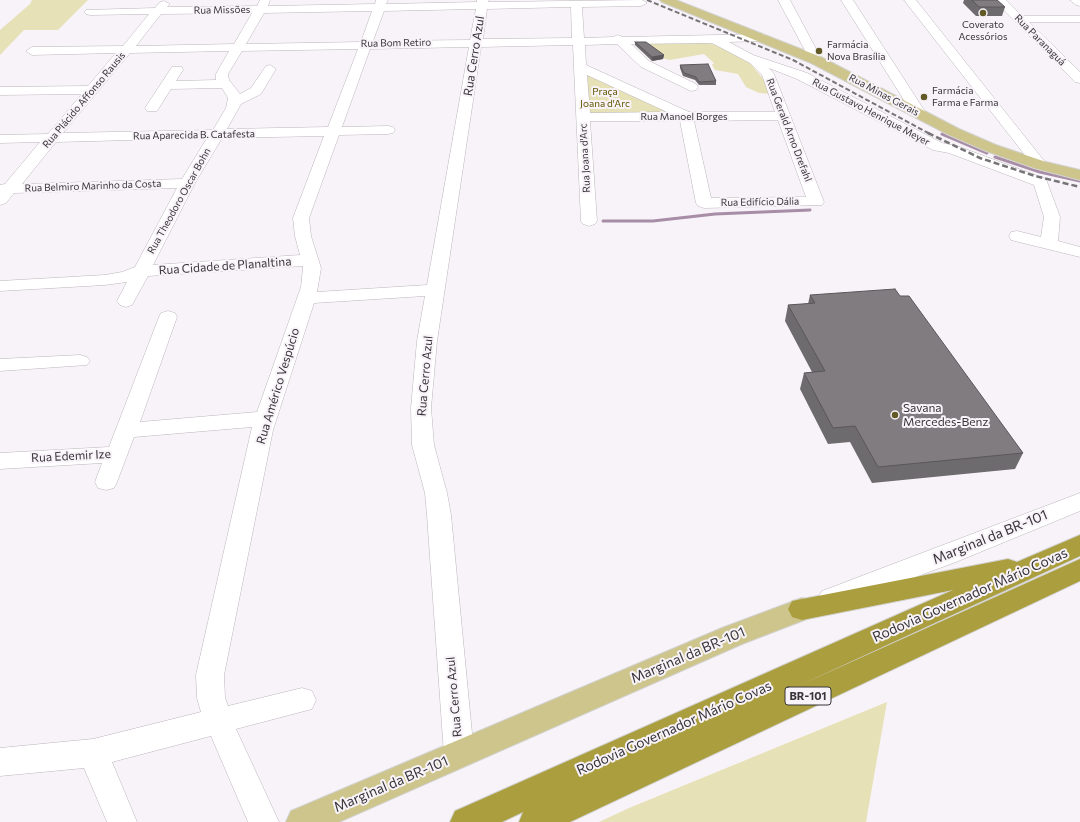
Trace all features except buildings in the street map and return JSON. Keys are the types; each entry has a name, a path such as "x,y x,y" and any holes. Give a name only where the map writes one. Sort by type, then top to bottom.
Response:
{"highway":[{"name":"Rodovia Governador Mário Covas","path":"466,822 1080,545"},
{"path":"802,609 1044,562"},
{"name":"Rodovia Governador Mário Covas","path":"535,822 1080,569"}],"main road":[{"name":"Rua Minas Gerais","path":"672,0 816,60 954,132 1000,151 1040,165 1080,175"},
{"name":"Marginal da BR-101","path":"302,822 732,636 802,609"}],"street":[{"name":"Rua Plácido Affonso Rausis","path":"3,192 52,138 167,0"},
{"path":"784,0 816,60"},
{"path":"847,0 919,113"},
{"path":"910,0 1040,165"},
{"name":"Rua Paranaguá","path":"1000,0 1080,79"},
{"path":"1076,0 1080,3"},
{"name":"Rua Missões","path":"90,12 158,11 263,5 576,2 641,3"},
{"name":"Rua Joana d'Arc","path":"576,2 589,221"},
{"name":"Rua Cerro Azul","path":"459,754 439,515 436,493 421,427 422,381 435,290 482,3"},
{"name":"Rua Américo Vespúcio","path":"264,822 219,723 211,698 210,675 265,419 307,298 312,277 310,260 303,236 301,218 332,131 381,4"},
{"path":"263,5 237,46 222,74 222,81 233,92 234,102 256,91 270,69"},
{"path":"1019,19 1080,19"},
{"name":"Rua Bom Retiro","path":"32,50 760,37"},
{"path":"618,39 641,61 691,86"},
{"name":"Rua Gerald Arno Drefahl","path":"714,39 746,55 758,63 768,74 816,202"},
{"name":"Rua Gustavo Henrique Meyer","path":"746,55 788,70 938,147 952,149 1041,182 1052,216 1049,243"},
{"path":"580,68 686,117"},
{"path":"152,108 177,70"},
{"path":"768,74 775,71 788,70"},
{"path":"167,85 225,84"},
{"path":"0,91 92,90"},
{"name":"Rua Theodoro Oscar Bohn","path":"126,300 186,183 217,134 234,102"},
{"name":"Rua Manoel Borges","path":"583,118 784,116"},
{"name":"Rua Edifício Dália","path":"686,117 704,203 816,202"},
{"name":"Rua Aparecida B. Catafesta","path":"0,139 388,130"},
{"path":"976,159 1000,151"},
{"name":"Rua Belmiro Marinho da Costa","path":"3,192 186,183"},
{"path":"1017,236 1080,252"},
{"name":"Rua Cidade de Planaltina","path":"0,286 105,280 126,277 140,271 310,260"},
{"path":"307,298 435,290"},
{"name":"Rua Edemir Ize","path":"0,461 117,454 168,317"},
{"path":"0,365 80,361"},
{"path":"126,430 265,419"},
{"path":"106,482 117,454"},
{"name":"Marginal da BR-101","path":"802,609 947,555 1080,502"},
{"path":"0,762 93,753 219,723 302,700"},
{"path":"93,753 122,822"}],"green space":[{"path":"32,0 88,0 58,30 24,30 0,55 0,30 30,4"},
{"path":"701,42 717,45 750,63 765,81 770,94 759,93 746,87 738,74 715,70 712,65 714,63 704,54 670,60 665,59 647,45 648,43"},
{"name":"Praça Joana d'Arc","path":"585,71 671,113 590,113"},
{"path":"887,702 866,822 599,822 629,808"}],"waterway":[{"path":"942,134 987,153"},
{"path":"995,157 1040,172 1080,181"},
{"path":"603,221 653,221 715,214 810,210"}],"railway":[{"path":"647,0 793,60 929,134"},
{"path":"929,134 980,158 1035,176 1080,187"}],"place":[{"name":"Coverato Acessórios","path":"983,13"},
{"name":"Farmácia Nova Brasília","path":"819,51"},
{"name":"Farmácia Farma e Farma","path":"924,97"},
{"name":"Savana Mercedes-Benz","path":"895,415"}]}
